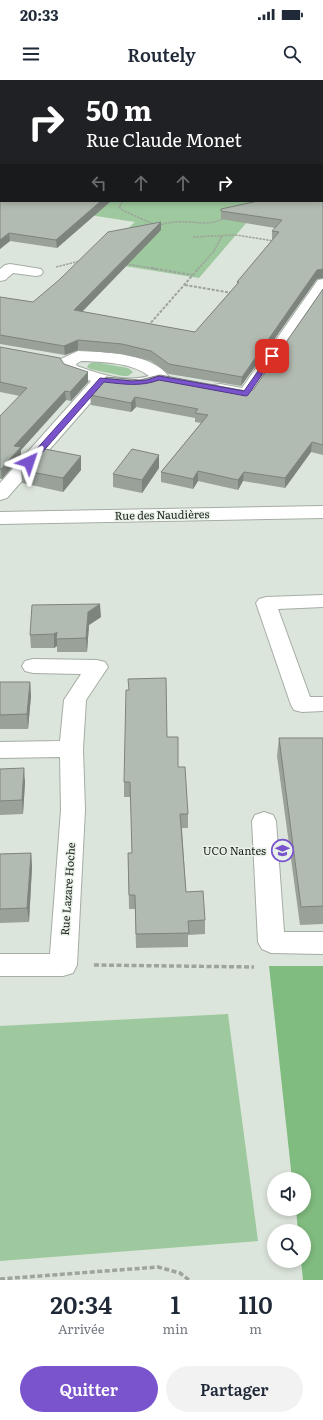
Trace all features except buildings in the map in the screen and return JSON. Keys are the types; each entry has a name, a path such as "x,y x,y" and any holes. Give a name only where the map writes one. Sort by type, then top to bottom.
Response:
{"street":[{"path":"0,277 10,268 36,272"},
{"path":"206,387 246,394 323,283"},
{"path":"78,356 102,357 118,360 141,365 154,370 161,377 167,380 132,383 102,379 70,369 60,360 78,356"},
{"path":"0,494 102,379"},
{"name":"Rue des Naudières","path":"0,518 323,512"},
{"path":"323,601 266,603 302,705 323,704"},
{"name":"Rue Lazare Hoche","path":"34,666 97,667 75,700 72,749 73,810 63,965"},
{"path":"0,750 72,749"},
{"path":"264,822 271,942 323,943"},
{"path":"0,965 63,965"}],"path":[{"path":"123,202 120,207 122,210 153,224"},
{"path":"153,230 166,222 186,220 215,223 227,217"},
{"path":"193,237 236,235 276,242"},
{"path":"118,360 214,252 222,236"},
{"path":"36,272 86,260"},
{"path":"122,264 192,275"},
{"path":"184,285 238,294"},
{"path":"63,965 254,967"},
{"path":"0,1279 158,1267 180,1273 189,1280"}],"green space":[{"path":"54,202 296,202 248,221 199,278 93,261 135,222 63,211"},
{"path":"94,362 128,368 133,372 128,376 123,376 90,369 87,367 89,364"},
{"path":"269,966 323,966 323,1280 303,1280 302,1268 311,1268 311,1224 297,1224 297,1216 311,1216 311,1172 291,1172"},
{"path":"228,1014 258,1241 0,1261 0,1026"}],"place":[{"name":"UCO Nantes","path":"282,851"}],"route":[{"path":"29,462 102,379 132,383 148,382 159,378 246,394 272,356"}]}
